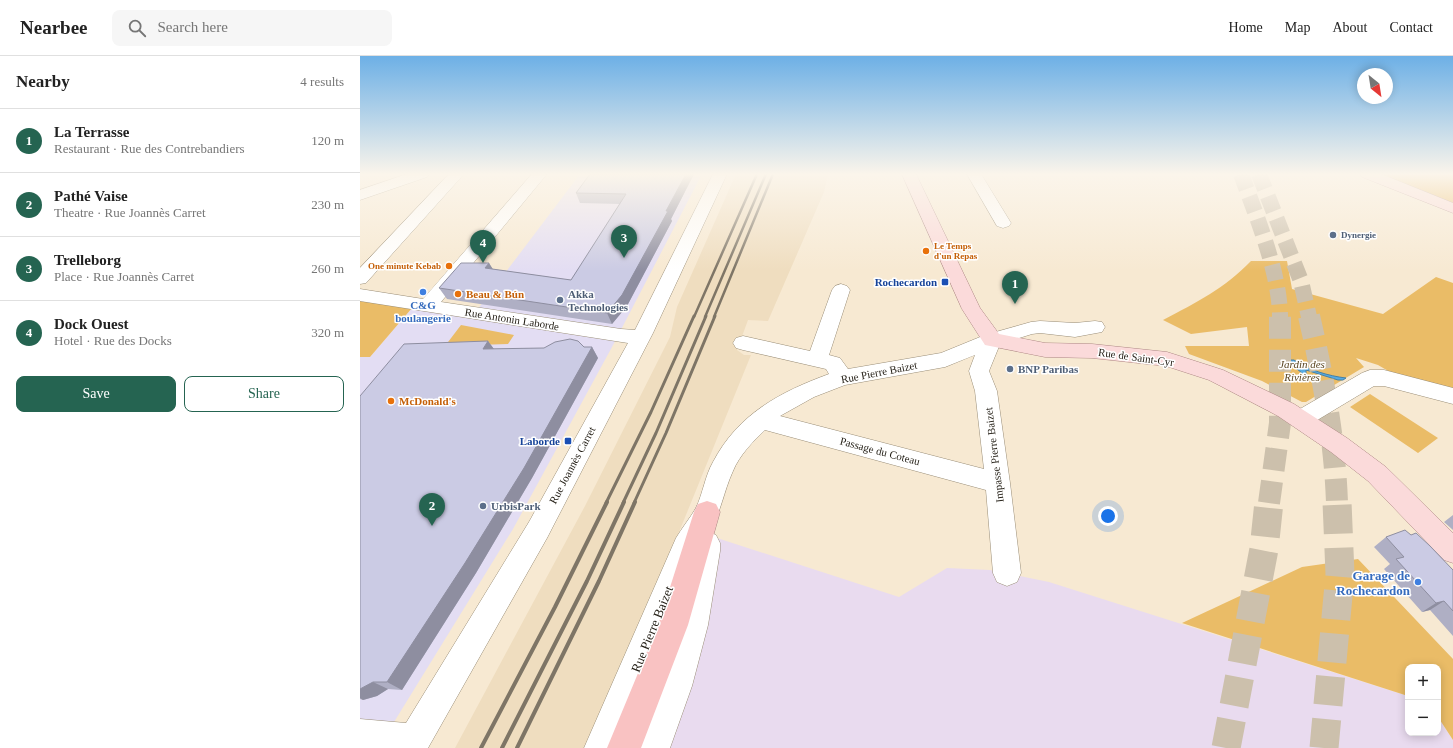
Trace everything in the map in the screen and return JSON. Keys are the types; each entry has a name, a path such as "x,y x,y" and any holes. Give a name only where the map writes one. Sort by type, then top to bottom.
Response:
{"highway":[{"path":"624,748 673,625 707,512"}],"main road":[{"path":"924,206 971,309 992,340"},
{"name":"Rue de Saint-Cyr","path":"992,340 1045,350 1092,351 1167,359 1216,375 1301,419 1339,445 1377,474 1453,551"}],"street":[{"path":"360,279 427,206"},
{"path":"428,306 513,206"},
{"name":"Rue Joannès Carret","path":"412,744 538,530 640,337 704,206"},
{"path":"993,206 1003,223"},
{"path":"817,359 842,290"},
{"name":"Rue Antonin Laborde","path":"360,295 621,336 640,337"},
{"name":"Rue Pierre Baizet","path":"601,748 655,622 685,547 707,512 722,467 745,434 775,408 806,391 842,378 945,360 992,340 1031,328 1040,327 1076,330 1096,327"},
{"name":"Impasse Pierre Baizet","path":"992,340 980,371 986,391 998,483 1007,573"},
{"path":"743,343 833,363 842,378"},
{"path":"1301,419 1370,378 1384,378 1453,396"},
{"name":"Passage du Coteau","path":"761,420 998,483"},
{"name":"Rue Pierre Baizet","path":"653,748 676,686 692,625 707,551 707,512"},
{"path":"360,734 412,744"}],"shaded area":[{"path":"556,206 685,206 612,347 513,529 378,748 360,748 360,357 370,357 412,308 474,314"},
{"path":"722,206 818,206 768,321 748,320 737,350 744,355 751,355 612,697 589,748 455,748 585,506 670,337 677,307"},
{"path":"717,538 899,597 947,568 990,570 1049,582 1405,695 1405,736 1441,736 1441,722 1453,740 1453,748 666,748"}],"green space":[{"name":"Jardin des Rivières","path":"1251,261 1287,261 1292,289 1383,314 1436,277 1453,283 1453,391 1402,379 1378,365 1356,358 1364,367 1306,402 1302,402 1262,381 1189,354 1185,346 1249,346 1247,327 1191,334 1163,320 1199,301 1231,280"},
{"path":"360,301 412,308 370,357 360,357"},
{"path":"461,325 514,335 508,344 445,346"},
{"path":"1370,394 1438,438 1418,453 1350,407"},
{"path":"1358,559 1453,659 1453,740 1441,722 1441,664 1405,664 1405,695 1182,623 1302,567"}],"water":[{"path":"1290,360 1294,360 1319,372 1346,378 1343,380 1338,380 1306,370 1306,374 1326,390 1324,392 1289,362"}],"building":[{"path":"618,206 669,206 666,211 668,211 622,295 607,313 439,288 461,263 489,263 485,268 571,280"},
{"path":"570,339 578,341 584,347 592,347 524,468 465,563 387,682 373,682 360,689 360,396 404,344 488,341 483,349 544,348 555,342"},
{"path":"1405,530 1411,535 1416,533 1453,570 1453,611 1444,601 1436,603 1396,559 1404,557 1386,537"}],"tunnel":[{"path":"1253,206 1272,263 1279,300 1280,317"},
{"path":"1272,206 1301,281 1309,317"},
{"path":"1309,316 1328,409 1334,456 1337,503"},
{"path":"1269,503 1280,423 1280,317"},
{"path":"1226,748 1264,549 1269,502"},
{"path":"1324,748 1340,574 1337,502"}],"railway":[{"path":"694,317 743,206"},
{"path":"705,317 752,206"},
{"path":"714,317 760,206"},
{"path":"606,503 651,412 694,316"},
{"path":"623,503 656,433 706,316"},
{"path":"634,503 666,433 715,316"},
{"path":"481,748 555,607 607,502"},
{"path":"502,748 587,581 624,502"},
{"path":"517,748 599,581 635,502"}],"place":[{"name":"Dynergie","path":"1333,235"},
{"name":"Le Temps d'un Repas","path":"926,251"},
{"name":"Trelleborg","path":"624,258"},
{"name":"Dock Ouest","path":"483,263"},
{"name":"One minute Kebab","path":"449,266"},
{"name":"Rochecardon","path":"945,282"},
{"name":"C&G boulangerie","path":"423,292"},
{"name":"Beau & Bún","path":"458,294"},
{"name":"Akka Technologies","path":"560,300"},
{"name":"La Terrasse","path":"1015,304"},
{"name":"BNP Paribas","path":"1010,369"},
{"name":"McDonald's","path":"391,401"},
{"name":"Laborde","path":"568,441"},
{"name":"UrbisPark","path":"483,506"},
{"name":"Pathé Vaise","path":"432,526"},
{"name":"Garage de Rochecardon","path":"1418,582"}]}
